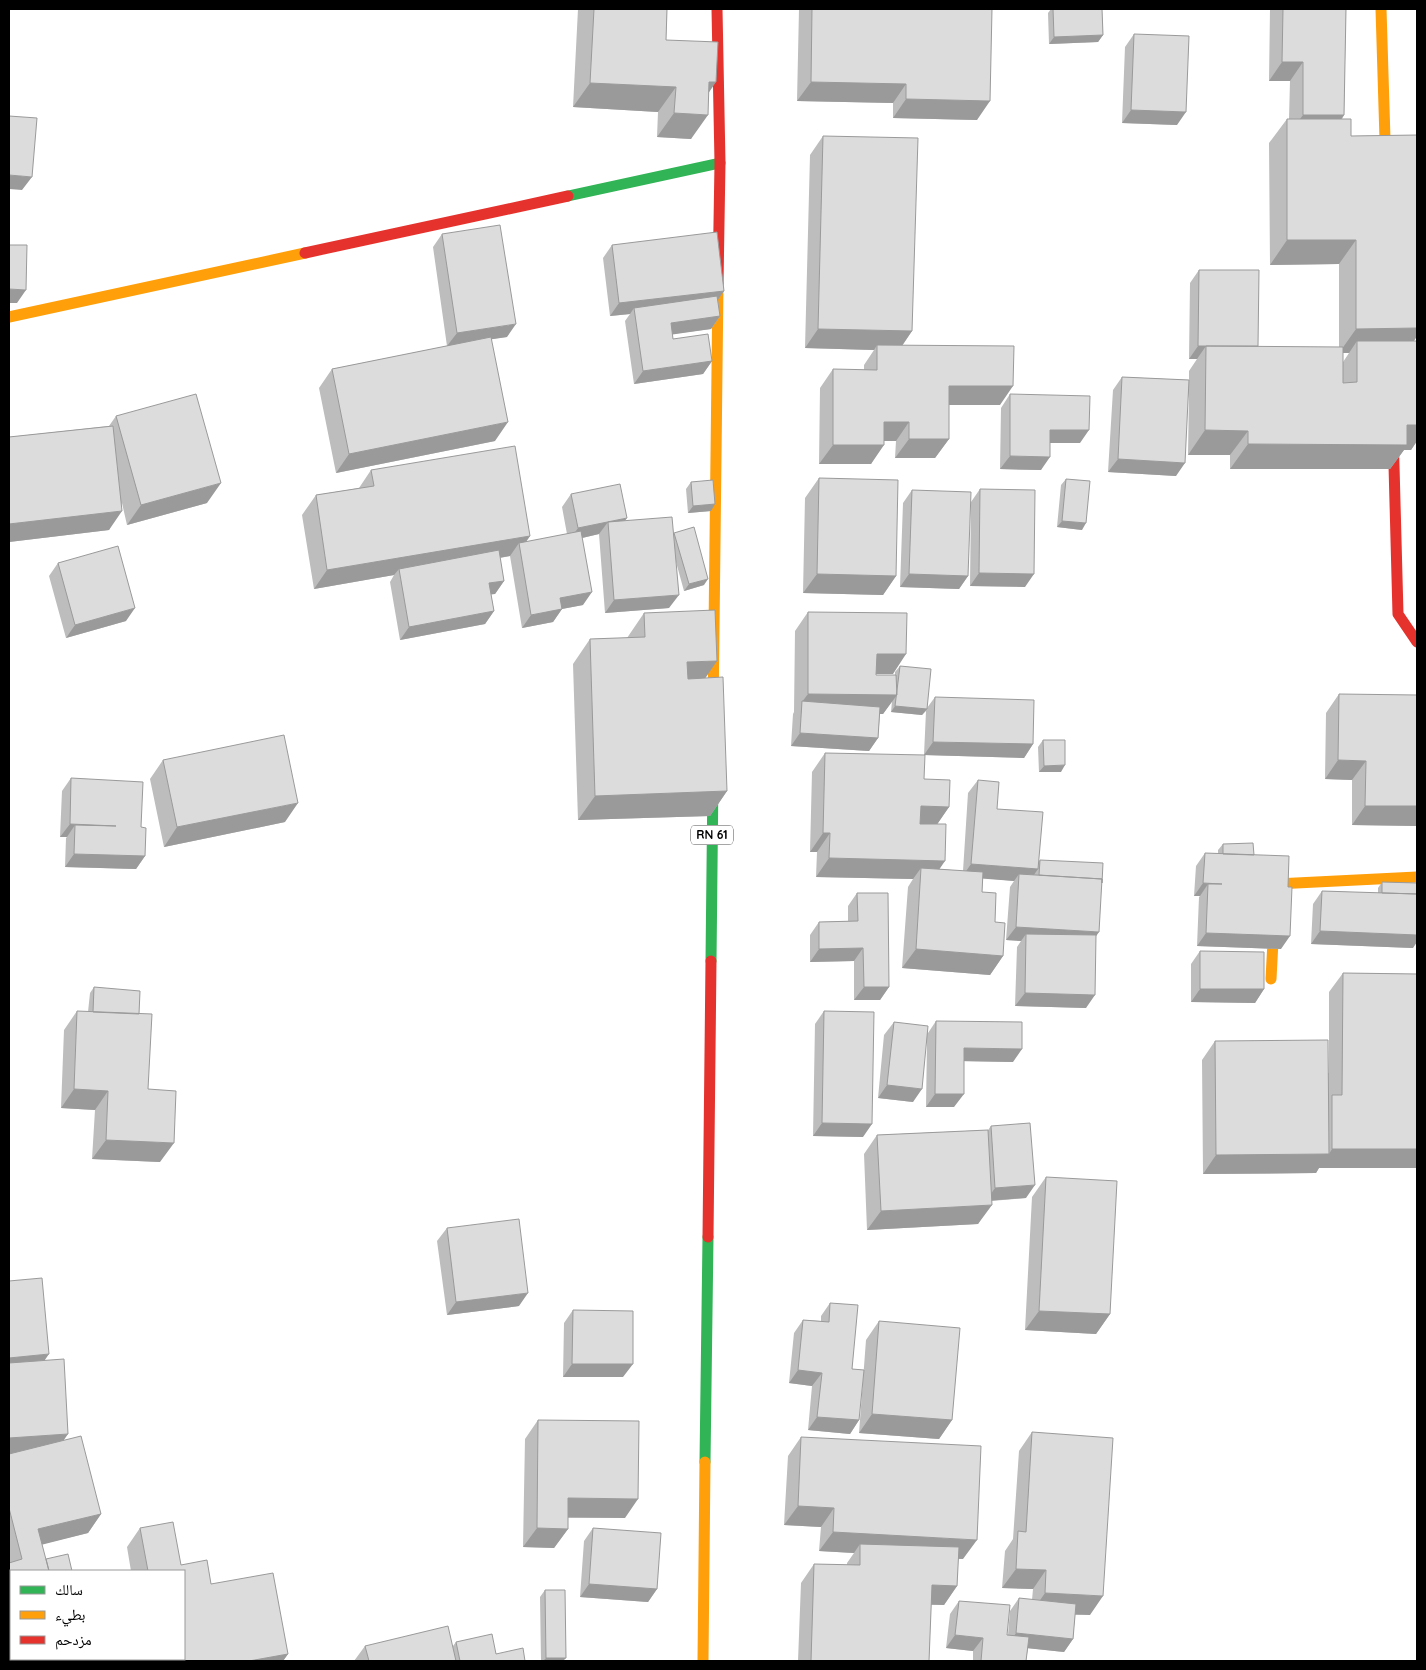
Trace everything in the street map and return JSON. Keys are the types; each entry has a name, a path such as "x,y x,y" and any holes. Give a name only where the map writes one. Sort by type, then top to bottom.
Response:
{"main road":[{"path":"713,722 720,163 717,9"},
{"path":"1381,9 1386,188"},
{"path":"9,317 720,163"},
{"path":"1392,416 1398,614 1417,642"},
{"name":"RN 61","path":"703,1661 713,762"},
{"path":"1271,979 1276,884 1417,877"}],"building":[{"path":"594,9 667,9 666,40 718,42 716,82 709,82 708,115 674,113 676,87 590,83"},
{"path":"812,9 992,9 990,101 906,99 906,84 811,82"},
{"path":"1053,9 1102,9 1103,35 1054,37"},
{"path":"1283,9 1346,9 1344,115 1303,115 1303,62 1282,62"},
{"path":"1134,34 1189,36 1186,112 1131,110"},
{"path":"9,116 37,118 32,177 9,175"},
{"path":"1287,119 1351,119 1351,136 1417,135 1417,328 1356,329 1356,240 1287,240"},
{"path":"823,136 918,138 912,331 818,329"},
{"path":"500,225 516,324 457,333 442,234"},
{"path":"717,232 724,291 619,303 612,245"},
{"path":"9,245 27,245 26,290 9,289"},
{"path":"1199,270 1259,270 1258,346 1198,346"},
{"path":"717,296 720,316 671,323 673,339 708,334 712,361 643,371 634,308"},
{"path":"491,337 508,422 349,454 332,369"},
{"path":"1357,341 1417,341 1417,425 1407,425 1407,445 1248,444 1248,431 1205,430 1206,346 1343,347 1343,383 1357,382"},
{"path":"877,345 1014,346 1013,386 949,386 949,439 909,439 909,422 884,422 884,445 833,445 833,369 877,370"},
{"path":"1122,377 1189,380 1185,463 1118,459"},
{"path":"196,394 221,483 141,505 116,416"},
{"path":"1010,394 1090,396 1089,430 1050,430 1050,457 1010,456"},
{"path":"113,426 122,511 9,524 9,437"},
{"path":"515,446 530,536 327,570 316,495 374,486 371,470"},
{"path":"819,478 898,480 896,576 817,574"},
{"path":"1066,479 1090,481 1086,523 1062,521"},
{"path":"713,480 715,504 693,506 691,482"},
{"path":"620,484 627,518 578,528 571,494"},
{"path":"980,489 1035,490 1034,574 979,573"},
{"path":"912,490 971,492 968,576 909,574"},
{"path":"672,517 679,595 614,600 608,522"},
{"path":"694,527 708,579 689,584 674,533"},
{"path":"581,531 592,592 560,598 562,609 531,615 519,543"},
{"path":"118,546 135,608 75,625 58,563"},
{"path":"499,550 504,581 489,583 494,611 409,627 399,569"},
{"path":"715,610 717,661 687,662 688,679 723,677 727,791 595,796 590,639 645,637 644,613"},
{"path":"808,612 907,613 906,654 877,654 876,675 896,675 897,695 808,694"},
{"path":"900,666 931,669 927,709 895,706"},
{"path":"1339,694 1417,695 1417,806 1365,806 1366,761 1338,760"},
{"path":"935,697 1034,700 1033,744 933,742"},
{"path":"802,701 880,707 878,738 800,733"},
{"path":"284,735 298,803 177,827 163,760"},
{"path":"1043,740 1065,740 1065,765 1044,766"},
{"path":"825,753 925,755 924,779 950,780 949,807 921,806 920,824 946,824 945,861 829,858 830,833 823,833"},
{"path":"71,778 143,782 141,827 146,828 145,856 74,854 75,825 116,826 70,824"},
{"path":"978,780 999,782 997,809 1043,812 1038,869 971,864"},
{"path":"1253,843 1254,855 1223,854 1223,844"},
{"path":"1205,853 1289,856 1288,887 1292,887 1290,936 1206,933 1208,884 1222,884 1203,883"},
{"path":"1040,860 1103,863 1102,883 1102,879 1039,875"},
{"path":"921,868 983,872 982,892 996,893 995,922 1005,923 1003,956 916,949"},
{"path":"1019,874 1102,879 1099,932 1016,927"},
{"path":"1382,882 1417,883 1417,894 1382,893"},
{"path":"1322,891 1417,894 1417,935 1320,931"},
{"path":"857,893 888,893 889,987 864,987 863,948 819,949 819,922 858,921"},
{"path":"1026,934 1096,935 1095,995 1025,993"},
{"path":"1200,951 1264,952 1264,989 1200,989"},
{"path":"1343,973 1417,974 1417,1149 1332,1149 1332,1095 1342,1095"},
{"path":"94,987 140,991 139,1014 93,1012"},
{"path":"77,1011 152,1014 148,1089 176,1091 174,1143 106,1140 108,1091 74,1089"},
{"path":"824,1011 874,1012 872,1124 822,1123"},
{"path":"936,1021 1022,1022 1022,1049 964,1048 964,1094 935,1094"},
{"path":"894,1022 928,1026 922,1089 887,1085"},
{"path":"1328,1040 1329,1154 1216,1155 1215,1041"},
{"path":"1030,1123 1035,1185 995,1188 991,1126"},
{"path":"988,1130 992,1205 881,1211 877,1135"},
{"path":"1046,1177 1117,1181 1110,1314 1039,1311"},
{"path":"519,1219 528,1293 456,1302 447,1228"},
{"path":"42,1278 49,1354 9,1358 9,1281"},
{"path":"830,1303 858,1305 852,1369 864,1370 859,1420 817,1417 822,1373 798,1370 803,1320 829,1322"},
{"path":"573,1310 633,1311 633,1364 572,1364"},
{"path":"879,1321 960,1328 952,1420 872,1414"},
{"path":"64,1359 68,1434 9,1438 9,1363"},
{"path":"538,1420 639,1421 638,1499 568,1498 568,1529 537,1528"},
{"path":"1032,1432 1113,1438 1103,1596 1045,1593 1046,1570 1016,1569 1018,1531 1026,1532"},
{"path":"81,1436 101,1514 38,1529 49,1570 10,1570 9,1594 9,1563 22,1559 9,1508 9,1454"},
{"path":"801,1437 981,1446 977,1540 833,1532 834,1508 798,1506"},
{"path":"173,1522 181,1565 207,1560 211,1584 273,1573 288,1654 249,1661 165,1661 185,1660 185,1570 148,1570 140,1528"},
{"path":"593,1528 661,1533 657,1589 589,1584"},
{"path":"860,1544 959,1547 957,1586 932,1585 929,1661 811,1661 814,1564 860,1565"},
{"path":"68,1554 72,1570 49,1570 46,1559"},
{"path":"545,1590 565,1590 566,1658 546,1658"},
{"path":"1019,1598 1076,1604 1073,1639 1016,1633"},
{"path":"959,1601 1010,1605 1007,1635 1029,1637 1026,1661 981,1661 983,1638 955,1635"},
{"path":"9,1620 10,1620 9,1657"},
{"path":"448,1626 456,1661 369,1661 365,1646"},
{"path":"492,1634 496,1654 523,1648 525,1661 460,1661 456,1642"}],"traffic: fast":[{"path":"568,196 720,163"},
{"path":"711,961 713,775"},
{"path":"705,1462 708,1237"}],"traffic: slow":[{"path":"1381,9 1386,172"},
{"path":"9,317 305,253"},
{"path":"713,715 718,284"},
{"path":"1271,979 1276,884 1417,877"},
{"path":"703,1661 705,1462"}],"traffic: jam":[{"path":"717,9 720,163 718,284"},
{"path":"305,253 568,196"},
{"path":"1393,428 1398,614 1417,642"},
{"path":"708,1237 711,961"}]}
